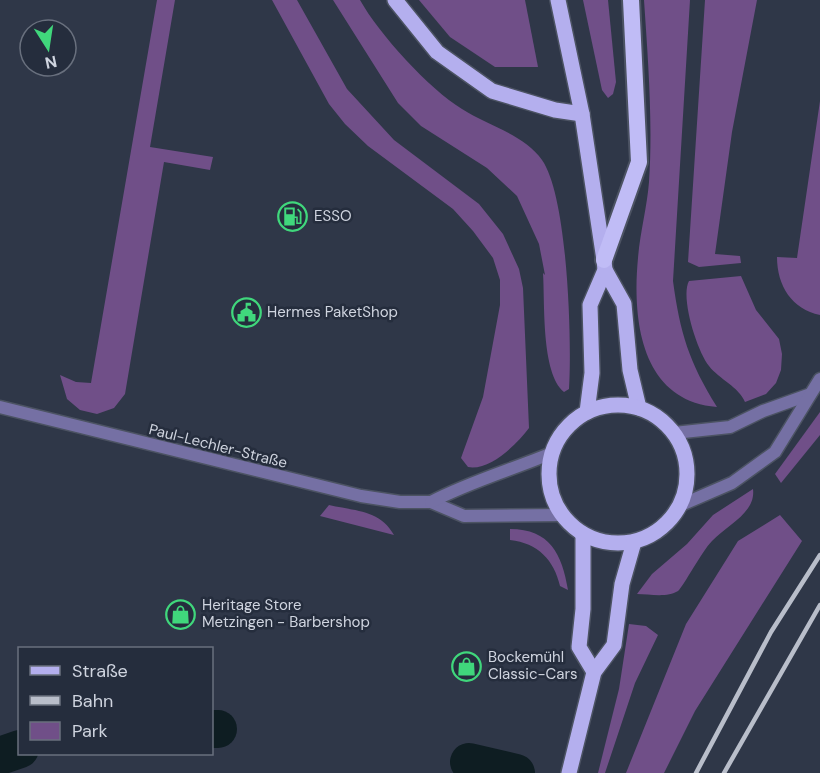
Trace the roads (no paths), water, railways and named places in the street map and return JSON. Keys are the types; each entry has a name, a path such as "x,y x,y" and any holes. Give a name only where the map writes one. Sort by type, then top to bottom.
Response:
{"highway":[{"path":"604,265 639,162 631,0"}],"main road":[{"path":"395,0 437,52 492,91 555,110 582,114"},
{"path":"558,0 582,114 604,265 624,304 630,370 639,408"},
{"path":"587,412 592,373 590,305 604,265"},
{"path":"607,405 639,408 659,418 674,433 687,462 687,484 681,505 660,530 634,542 608,543 583,534 562,515 550,486 552,453 565,429 587,412 607,405"},
{"path":"583,534 583,609 579,647 594,672"},
{"path":"571,766 594,672 614,645 622,584 634,542"}],"street":[{"path":"681,505 732,483 775,452 808,395 820,379"},
{"path":"674,433 730,427 763,411 808,395"},
{"name":"Paul-Lechler-Straße","path":"0,407 361,496 400,502 431,502 464,516 562,515"},
{"name":"Paul-Lechler-Straße","path":"431,502 463,485 490,478 552,453"}],"waterway":[{"path":"213,729 218,729"},
{"path":"0,756 18,750"},
{"path":"469,762 516,773"}],"railway":[{"path":"696,773 771,632 820,555"},
{"path":"724,773 820,605"}],"place":[{"name":"ESSO","path":"293,216"},
{"name":"Hermes PaketShop","path":"246,312"},
{"name":"Heritage Store Metzingen - Barbershop","path":"181,614"},
{"name":"Bockemühl Classic-Cars","path":"467,666"}]}
